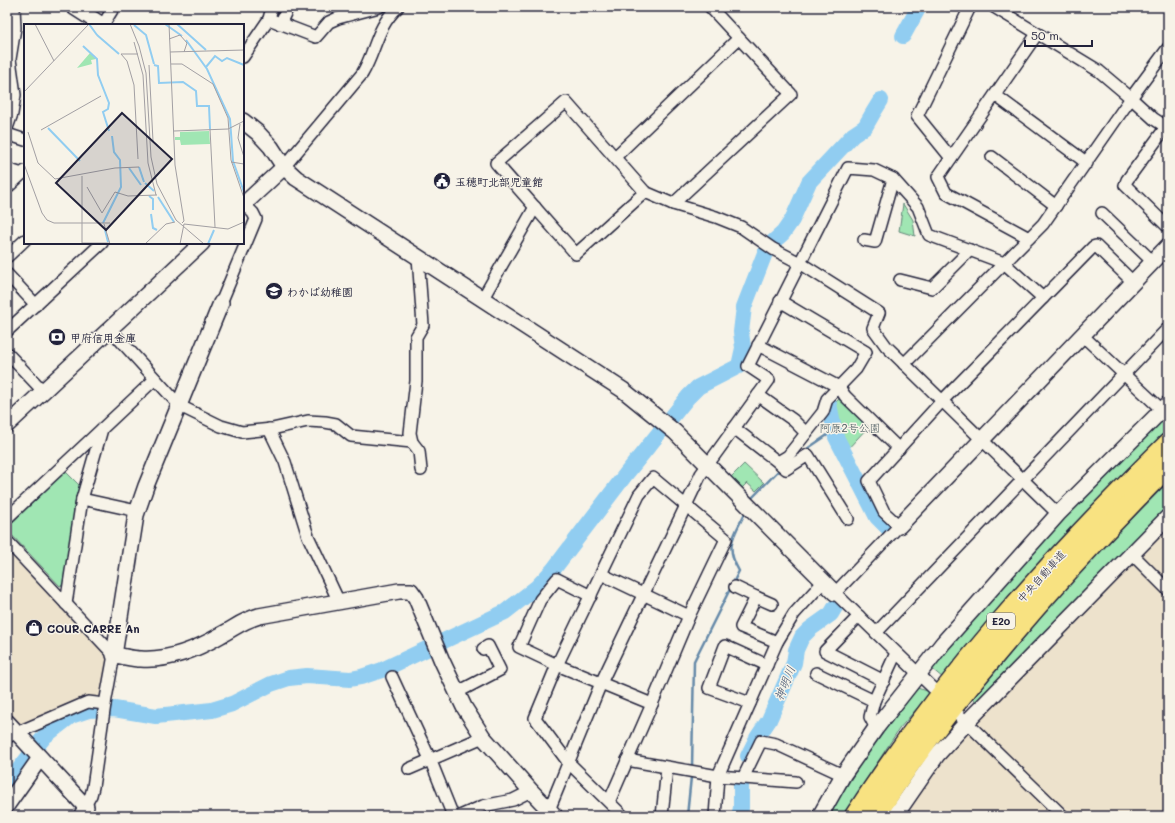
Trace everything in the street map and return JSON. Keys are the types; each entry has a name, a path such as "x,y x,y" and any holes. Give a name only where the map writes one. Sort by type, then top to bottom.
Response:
{"highway":[{"name":"中央自動車道","path":"855,816 882,774 921,721 1010,610 1102,510 1168,444"},
{"name":"中央自動車道","path":"875,816 896,782 933,731 1017,628 1064,574 1168,466"}],"street":[{"path":"7,128 12,114 14,96 9,52 15,28 14,7"},
{"path":"74,7 101,24"},
{"path":"104,24 114,7"},
{"path":"244,56 269,19 271,11 269,7"},
{"path":"280,24 288,7"},
{"path":"269,19 316,37 329,22 338,18 379,7"},
{"path":"244,203 284,167 362,74 368,64 383,25 398,7"},
{"path":"673,204 791,94 710,7"},
{"path":"951,158 917,116 970,7"},
{"path":"994,7 1099,71 1154,119 1167,127 1127,180 1125,186 1168,227"},
{"path":"1029,238 946,193 938,177 1037,34"},
{"path":"615,157 739,38"},
{"path":"904,364 1043,224 1131,98 1168,48"},
{"path":"995,95 1087,162"},
{"path":"646,192 576,254 496,163 566,102 646,192 673,204 716,217 741,227 769,247 800,263 879,313 874,328 886,346 1058,514"},
{"path":"244,122 258,133 271,147 284,167 296,178 623,390 675,432 858,616 933,688"},
{"path":"7,134 24,140"},
{"path":"992,157 1056,206"},
{"path":"7,541 114,655 142,659 180,654 194,649 248,619 259,616 399,591 411,591 416,598 442,662 464,707 483,736 552,813 568,762 601,683 701,474 709,465 769,380 748,366 848,168 874,170 893,179 918,207 928,235 1004,263 1043,298"},
{"path":"7,169 24,172"},
{"path":"7,188 24,172"},
{"path":"864,240 876,242 893,179"},
{"path":"86,813 93,787 105,704 137,511 256,219 253,213 244,205"},
{"path":"483,298 535,206"},
{"path":"1102,213 1153,262"},
{"path":"7,256 24,241"},
{"path":"7,331 101,244"},
{"path":"7,425 201,244"},
{"path":"899,526 884,512 869,481 942,401 1093,247 1096,246 1133,282"},
{"path":"836,593 1168,246"},
{"path":"900,280 932,288 970,250"},
{"path":"418,257 423,325 416,337 416,381 410,433 412,442 418,451 421,470"},
{"path":"7,274 36,305"},
{"path":"778,462 788,456 822,412 827,399 856,369 866,352 780,301"},
{"path":"876,633 1168,328"},
{"path":"110,329 180,406 221,426 242,432 269,429 308,421 325,422 336,424 351,436 412,442"},
{"path":"820,816 843,776 876,728 943,643 1058,514 1165,407 1124,374 1082,335"},
{"path":"758,345 839,387 845,396 899,449"},
{"path":"7,353 43,391"},
{"path":"7,518 155,379"},
{"path":"758,395 793,420 806,433"},
{"path":"66,604 82,499 102,428"},
{"path":"734,428 786,469 808,455 848,519"},
{"path":"269,429 285,462 308,536 338,602"},
{"path":"609,802 689,616 726,539 653,478 639,495 557,665 535,718 568,762 623,816"},
{"path":"82,499 137,511"},
{"path":"895,816 963,718 1132,554 1168,517"},
{"path":"1132,554 1168,590"},
{"path":"601,574 689,616"},
{"path":"591,596 557,579 540,600 519,647 557,665 652,704"},
{"path":"715,816 718,776 777,642 794,614 824,581"},
{"path":"735,587 772,604"},
{"path":"756,597 741,627 777,642"},
{"path":"858,616 825,652 884,681"},
{"path":"456,693 500,670 488,646 483,649"},
{"path":"750,703 709,688 725,646 767,665"},
{"path":"876,728 870,717 874,701 896,653"},
{"path":"816,673 874,701"},
{"path":"392,677 430,759 453,816"},
{"path":"86,813 36,753 10,731 88,702 105,704"},
{"path":"963,718 1063,816"},
{"path":"409,769 483,736"},
{"path":"743,778 761,742 776,744 843,776"},
{"path":"7,805 36,753"},
{"path":"627,760 718,776 796,782"},
{"path":"662,816 667,768"},
{"path":"460,816 483,806 513,800 531,791"}],"shaded area":[{"path":"1168,528 1168,816 904,816 941,758"},
{"path":"7,541 114,655 105,704 88,702 17,733 7,722"}],"green space":[{"path":"903,204 913,220 915,236 899,231"},
{"name":"阿原2号公園","path":"839,399 868,427 845,452 838,436 832,406"},
{"path":"1168,411 1168,429 1109,488 1038,563 943,678 931,668 1031,552"},
{"path":"744,464 764,483 756,491 747,483 739,491 728,480"},
{"path":"65,471 81,487 65,584 60,586 8,531 8,527"},
{"path":"1168,482 1168,508 977,704 973,698 1076,576"},
{"path":"917,688 931,692 899,729 843,816 828,816 865,757"}],"waterway":[{"path":"903,36 919,7"},
{"path":"7,785 44,737 71,716 89,710 114,709 156,716 212,710 232,704 271,684 289,678 307,676 350,679 361,677 382,670 505,612 537,587 553,570 626,474 688,397 698,387 739,366 743,348 741,332 744,307 765,253 772,243 783,233 792,220 809,182 853,135 865,127 881,100"},
{"name":"神明川","path":"829,404 836,437 877,517 890,530"},
{"path":"792,459 829,434 835,432"},
{"path":"752,498 780,469"},
{"path":"692,768 694,661 739,571 732,554 731,547 732,541 746,511"},
{"name":"神明川","path":"748,756 757,738 769,720 794,663 796,650 802,637 810,629 831,614 837,604"},
{"path":"687,816 691,777"},
{"name":"神明川","path":"739,816 741,808 741,781"}],"place":[{"name":"玉穂町北部児童館","path":"442,181"},
{"name":"わかば幼稚園","path":"274,291"},
{"name":"甲府信用金庫","path":"57,337"},
{"name":"COUR CARRE An","path":"34,628"}]}
